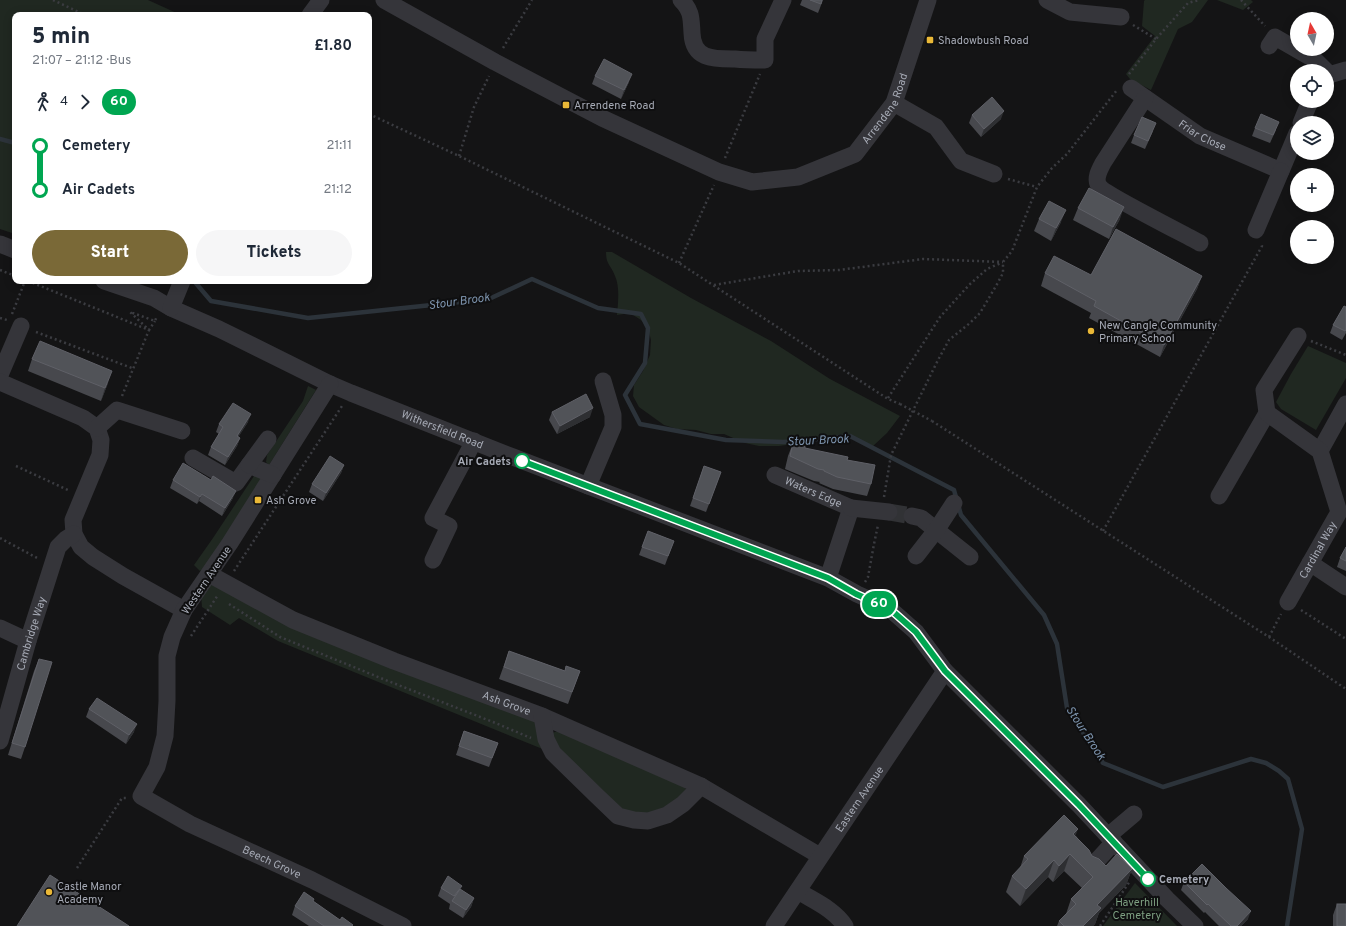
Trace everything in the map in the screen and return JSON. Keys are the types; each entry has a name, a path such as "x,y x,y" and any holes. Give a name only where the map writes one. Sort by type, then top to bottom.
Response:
{"street":[{"path":"312,12 321,0"},
{"name":"Arrendene Road","path":"384,0 495,62 609,121 719,172 752,182 798,177 854,154 894,103 928,0"},
{"path":"681,0 688,7 691,16 692,39 697,50 704,56 714,59 766,60 765,39 783,0"},
{"path":"1047,0 1070,12 1121,17"},
{"path":"1272,41 1315,60 1318,64"},
{"path":"1334,73 1346,70"},
{"name":"Friar Close","path":"1131,88 1200,136 1281,171"},
{"path":"1145,98 1103,163 1098,174 1098,184 1100,188 1115,198 1200,243"},
{"path":"894,103 936,126 961,161 994,174"},
{"path":"1256,230 1290,150"},
{"path":"0,244 12,249"},
{"name":"Withersfield Road","path":"113,284 154,298 351,393 474,442 828,578 856,594 890,609 916,632 945,671 1079,805 1166,899 1195,926"},
{"path":"166,305 181,284"},
{"path":"0,375 21,326"},
{"path":"1219,496 1268,413 1264,390 1298,336"},
{"path":"588,486 613,427 613,415 603,381"},
{"path":"0,382 83,418 97,428 101,440 100,455 73,520 74,534 81,547 93,557 123,576 184,610"},
{"name":"Western Avenue","path":"141,796 156,767 165,736 167,656 172,637 184,610 230,543 330,384"},
{"path":"1268,413 1320,451 1346,404"},
{"path":"97,428 117,410 182,431"},
{"path":"193,458 236,483 268,439"},
{"path":"432,560 449,526 434,518 474,442"},
{"name":"Cardinal Way","path":"1288,602 1310,563 1342,514 1320,451"},
{"path":"249,465 273,476"},
{"name":"Waters Edge","path":"775,475 851,508 885,512"},
{"path":"916,556 954,503"},
{"name":"Waters Edge","path":"828,578 851,508"},
{"path":"912,516 921,518 970,557"},
{"name":"Cambridge Way","path":"0,741 28,641 58,547 66,538 74,534"},
{"path":"1310,563 1346,587"},
{"name":"Ash Grove","path":"209,574 221,590 394,661 542,716 701,786 820,856"},
{"path":"0,628 28,641"},
{"name":"Eastern Avenue","path":"774,926 945,671"},
{"name":"Ash Grove","path":"542,716 546,739 553,753 618,816 634,820 648,821 666,815 683,804 701,786"},
{"name":"Beech Grove","path":"141,796 190,824 312,880 403,926"},
{"path":"1093,865 1111,839 1134,814"},
{"path":"798,891 826,907 841,920 845,926"}],"path":[{"path":"53,0 79,12"},
{"path":"460,156 474,107 495,62 532,0"},
{"path":"1241,0 1272,41"},
{"path":"1121,17 1156,39"},
{"path":"372,115 460,156 679,263 888,399 932,421 1269,636 1346,689"},
{"path":"888,399 940,317 969,285 987,269 1003,262 1012,250 1037,187 1052,168 1067,154"},
{"path":"994,174 1037,187"},
{"path":"1103,531 1262,246 1256,230"},
{"path":"713,285 798,271 838,270 923,259 1003,262"},
{"path":"856,594 868,577 874,544 885,512 891,455 949,340 980,313 1003,273 1003,262"},
{"path":"0,270 12,275"},
{"path":"0,319 8,321 26,284"},
{"path":"34,284 149,330"},
{"path":"117,410 132,368 149,330 166,305"},
{"path":"149,330 130,312 155,321"},
{"path":"21,326 132,368"},
{"path":"1298,336 1346,354"},
{"path":"187,642 351,393"},
{"path":"16,466 82,497"},
{"path":"0,538 52,566"},
{"path":"221,590 280,636 549,746"},
{"path":"1269,636 1288,602 1346,639"},
{"path":"77,868 122,798 141,796"},
{"path":"1100,926 1130,882"}],"green space":[{"path":"0,0 148,0 174,12 12,12 12,233 0,229"},
{"path":"1145,0 1208,0 1192,22 1178,29 1151,90 1130,79 1126,74 1155,36 1142,26"},
{"path":"1217,0 1251,0 1253,2 1243,10"},
{"path":"606,252 612,252 691,298 771,341 830,379 900,416 887,433 873,446 857,439 843,437 779,446 759,446 745,443 724,434 711,434 696,430 677,429 664,425 639,407 633,396 634,385 643,371 650,355 651,340 648,328 641,320 630,313 617,315 618,285 608,262"},
{"path":"1308,346 1346,363 1346,378 1316,430 1281,409 1276,402"},
{"path":"308,386 316,390 269,465 266,462 267,455 303,401"},
{"path":"260,475 263,482 209,564 200,571 194,565 254,476"},
{"path":"216,580 534,720 545,750 278,641 239,618 230,625 202,607 201,595"},
{"path":"561,731 683,786 686,789 686,793 651,816 621,812 558,750 550,734"},
{"name":"Haverhill Cemetery","path":"1135,883 1177,926 1103,926"}],"building":[{"path":"810,0 822,0 821,4"},
{"path":"604,59 632,74 624,90 595,76"},
{"path":"992,97 1004,111 984,129 972,115"},
{"path":"1261,114 1279,122 1273,135 1255,128"},
{"path":"1142,117 1156,123 1148,141 1134,135"},
{"path":"1089,188 1124,207 1113,227 1078,208"},
{"path":"1049,201 1066,210 1056,228 1039,219"},
{"path":"1116,229 1202,276 1164,345 1094,306 1096,301 1045,273 1054,256 1091,275"},
{"path":"1344,306 1346,307 1345,331 1333,325"},
{"path":"40,341 112,371 105,388 32,359"},
{"path":"586,394 593,408 560,426 552,412"},
{"path":"233,403 251,414 237,436 240,438 228,457 211,447 223,427 219,424"},
{"path":"793,443 805,446 805,448 848,457 847,460 875,465 871,484 837,477 790,456"},
{"path":"330,456 344,465 326,493 312,484"},
{"path":"183,463 211,480 213,476 236,491 225,508 202,494 200,497 173,480"},
{"path":"704,466 721,472 709,504 693,498"},
{"path":"648,531 674,541 668,556 642,547"},
{"path":"1346,547 1346,561 1340,558"},
{"path":"509,651 565,671 566,666 580,671 572,692 504,667"},
{"path":"39,659 52,662 25,747 12,743"},
{"path":"97,698 137,724 129,735 89,709"},
{"path":"464,731 498,743 492,758 459,746"},
{"path":"1064,815 1078,829 1073,834 1089,850 1092,856 1099,859 1106,866 1117,854 1132,869 1097,905 1101,908 1083,926 1064,926 1059,921 1076,904 1071,899 1093,877 1070,854 1059,866 1054,860 1026,889 1012,876 1028,859 1024,856"},
{"path":"1202,864 1251,911 1237,926 1231,926 1184,882"},
{"path":"50,875 129,926 17,926"},
{"path":"448,876 462,886 454,896 441,888"},
{"path":"460,889 474,898 466,910 452,901"},
{"path":"304,892 314,899 313,901 340,920 342,917 353,925 324,926 295,906"},
{"path":"1337,904 1346,904 1346,926 1337,926"}],"waterway":[{"name":"Stour Brook","path":"0,139 12,142"},
{"name":"Stour Brook","path":"197,284 211,301 308,318 489,299 532,279 598,308 641,314 648,328 645,363 625,395 640,424 726,440 784,442 850,436 954,490 961,515 1044,615 1057,644 1067,708 1103,763 1163,787 1251,759 1266,763 1288,779 1302,829 1287,926"}],"tunnel":[{"path":"889,512 912,516"}],"bus line":[{"name":"60","path":"522,461 828,578 856,594 890,609 916,632 945,671 1079,805 1148,879"}],"place":[{"name":"Shadowbush Road","path":"930,40"},
{"name":"Arrendene Road","path":"566,105"},
{"name":"New Cangle Community Primary School","path":"1091,331"},
{"name":"Air Cadets","path":"522,461"},
{"name":"Ash Grove","path":"258,500"},
{"name":"Cemetery","path":"1148,879"},
{"name":"Castle Manor Academy","path":"49,892"}]}
